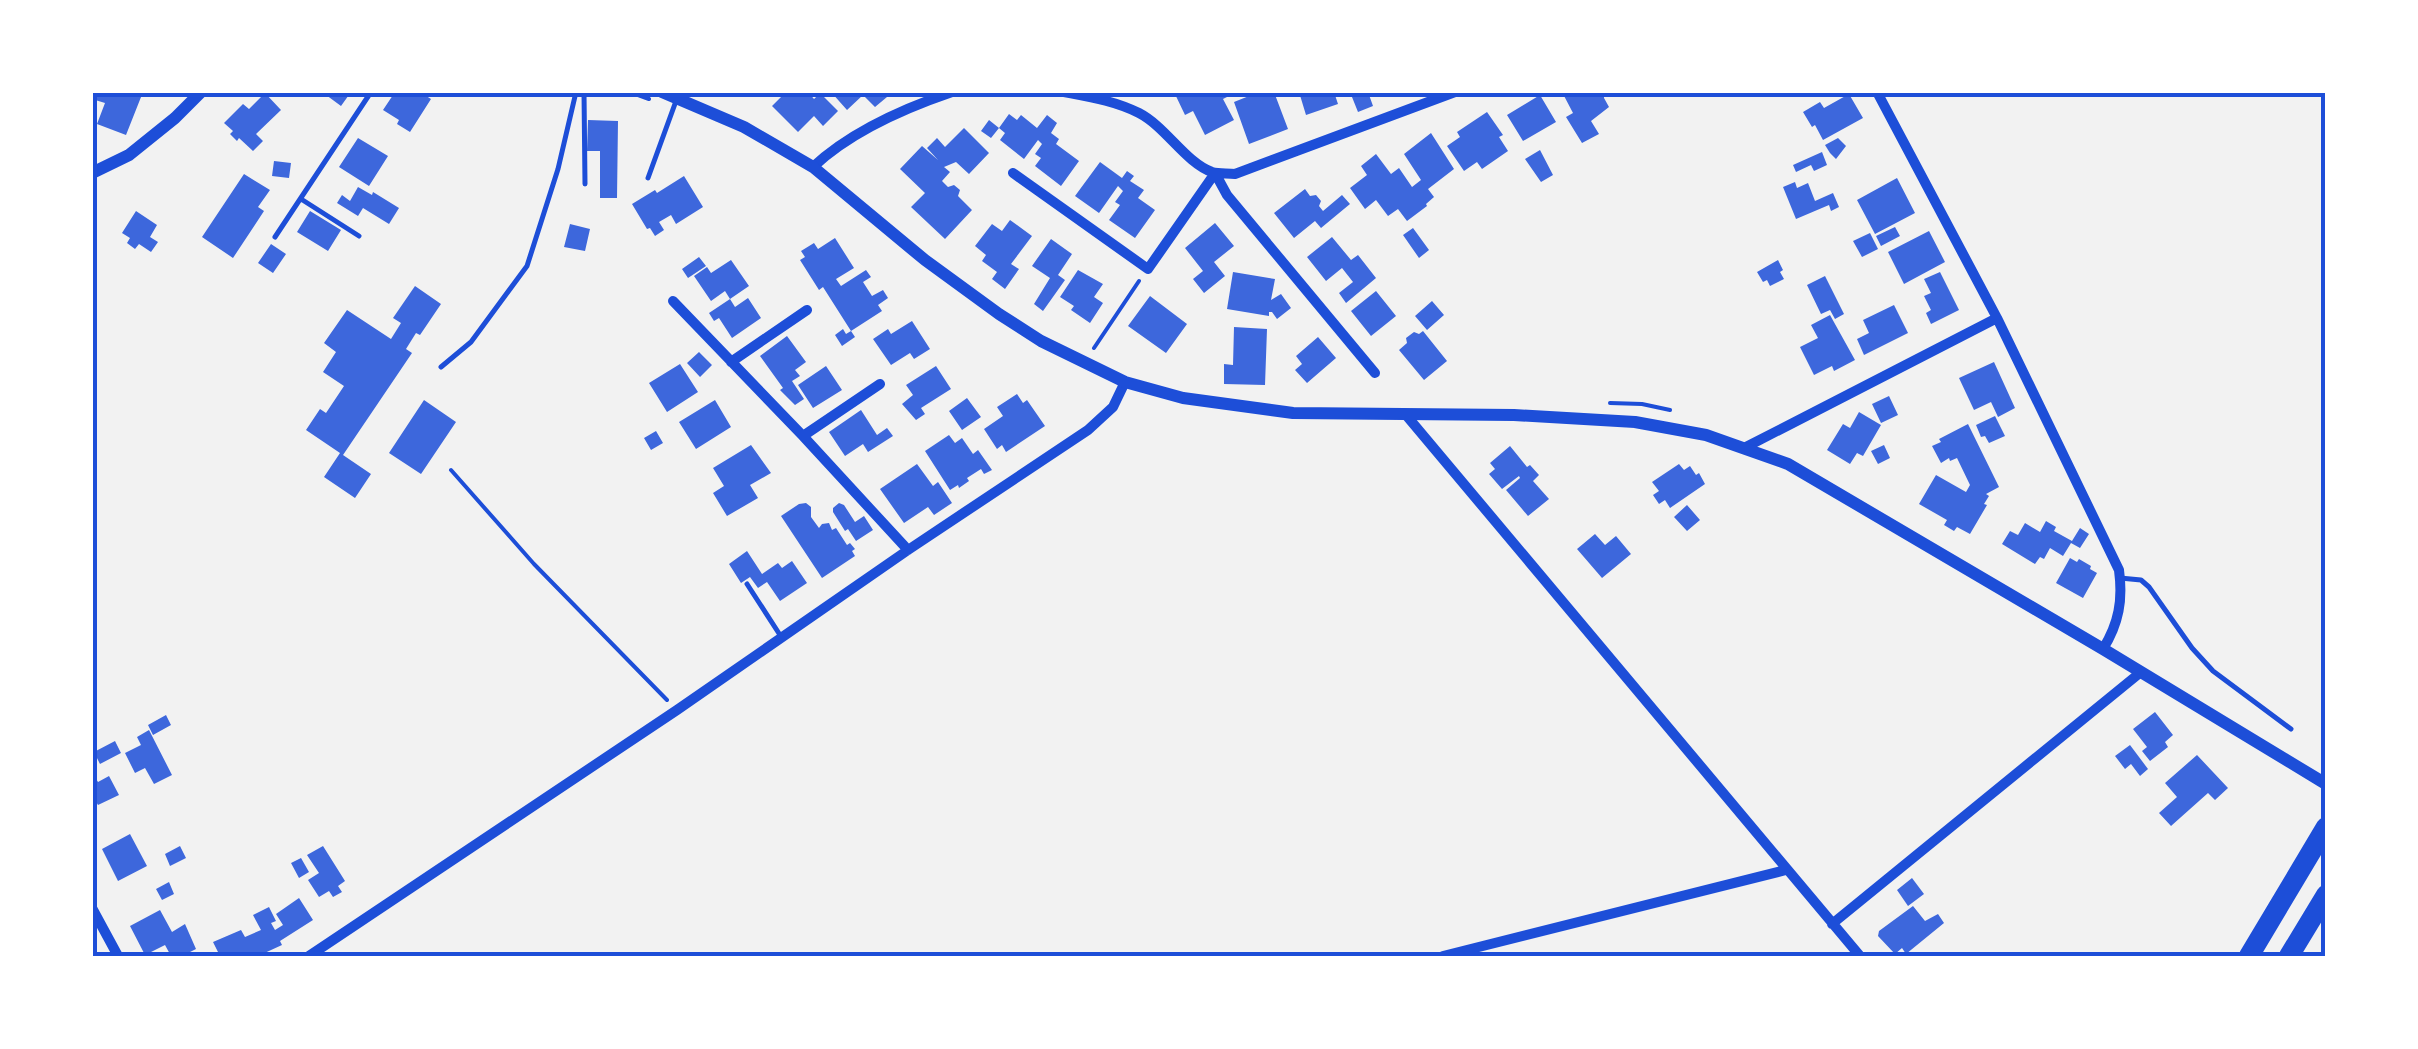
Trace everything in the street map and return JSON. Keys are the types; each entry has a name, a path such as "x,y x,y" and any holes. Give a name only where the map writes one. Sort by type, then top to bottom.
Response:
{"highway":[{"path":"2249,956 2326,827"},
{"path":"2289,956 2326,895"}],"street":[{"path":"92,172 130,155 201,92"},
{"path":"662,92 744,126 813,168 925,260 999,314 1041,341 1125,382 1183,398 1293,413 1514,415 1635,422 1706,434 1788,464 2326,784"},
{"path":"813,168 844,142 952,92"},
{"path":"1064,92 1106,100 1141,114 1201,166 1215,173 1235,174 1455,92"},
{"path":"1877,92 1997,318 2120,570 2120,614 2102,649"},
{"path":"1013,173 1148,269 1215,173"},
{"path":"1215,173 1227,195 1375,373"},
{"path":"674,301 908,550"},
{"path":"731,362 807,310"},
{"path":"1744,448 1997,318"},
{"path":"309,956 1102,420 1114,407 1125,382"},
{"path":"803,436 880,384"},
{"path":"1406,414 1860,956"},
{"path":"1832,924 2140,672"},
{"path":"1443,956 1786,870"},
{"path":"92,908 118,956"}],"lane":[{"path":"275,237 371,92"},
{"path":"440,367 471,342 527,266 558,169 576,92"},
{"path":"584,92 585,184"},
{"path":"1106,100 1120,92"},
{"path":"648,178 677,99"},
{"path":"301,198 360,236"},
{"path":"2120,578 2141,580 2149,586 2213,672 2291,729"},
{"path":"747,584 782,638"}],"path":[{"path":"1084,362 1148,269"},
{"path":"451,470 534,564 677,710"}],"building":[{"path":"92,92 143,92 126,135 97,124 105,103 92,99"},
{"path":"322,92 351,92 341,106"},
{"path":"395,92 420,92 431,99 410,132 383,110"},
{"path":"786,92 808,92 814,99 820,93 838,111 823,126 814,116 798,132 772,106"},
{"path":"831,92 893,92 875,107 863,95 847,110"},
{"path":"1174,92 1229,92 1231,95 1223,99 1234,120 1205,135 1193,111 1185,115"},
{"path":"1259,92 1274,92 1288,129 1249,144 1234,102"},
{"path":"1299,92 1334,92 1338,104 1306,115"},
{"path":"1350,92 1368,92 1373,106 1358,112"},
{"path":"1562,92 1604,92 1609,107 1591,121 1599,134 1582,143 1566,117 1573,113"},
{"path":"265,93 281,110 256,134 263,141 253,151 239,138 237,141 224,123 243,104 249,109"},
{"path":"1849,94 1863,118 1823,140 1803,112 1820,102 1824,108"},
{"path":"1540,95 1556,122 1523,141 1507,115"},
{"path":"1487,112 1503,135 1499,137 1508,151 1482,169 1477,162 1464,171 1447,146 1460,137 1457,132"},
{"path":"1009,114 1017,120 1021,115 1037,128 1047,115 1057,123 1051,133 1059,139 1056,144 1079,161 1061,186 1035,166 1041,158 1035,154 1042,144 1038,140 1024,159 1000,140 1005,133 999,128"},
{"path":"588,120 618,121 617,198 600,198 600,151 587,151"},
{"path":"989,120 999,128 991,138 981,131"},
{"path":"964,128 989,153 969,174 956,162 944,167 950,172 942,181 960,190 958,196 972,210 945,239 911,207 925,193 900,169 922,146 938,160 927,148 937,138 945,147"},
{"path":"1431,133 1454,169 1428,189 1434,197 1427,206 1407,221 1398,209 1388,216 1376,200 1365,209 1350,188 1367,175 1361,166 1376,154 1391,174 1399,168 1412,187 1421,180 1404,154"},
{"path":"358,138 388,156 369,186 339,167"},
{"path":"1838,138 1846,146 1836,159 1825,145"},
{"path":"1540,150 1553,175 1541,182 1525,159"},
{"path":"1822,152 1827,165 1814,171 1811,165 1796,172 1793,165"},
{"path":"274,161 291,163 289,178 272,176"},
{"path":"1100,162 1122,178 1127,171 1134,176 1130,181 1144,190 1138,198 1155,210 1135,238 1109,220 1120,205 1115,202 1123,191 1118,186 1099,213 1075,196"},
{"path":"244,174 270,190 258,207 264,211 233,258 202,237"},
{"path":"684,176 703,207 676,224 671,215 659,222 664,230 655,236 632,204"},
{"path":"1897,178 1915,213 1875,234 1857,200"},
{"path":"1795,182 1797,188 1808,183 1815,201 1833,193 1839,207 1831,211 1829,205 1796,219 1783,187"},
{"path":"358,187 399,208 389,224 363,208 358,216 337,203 342,195 350,201"},
{"path":"1305,189 1321,201 1323,211 1342,195 1350,204 1321,228 1315,221 1294,238 1274,213"},
{"path":"136,211 157,225 150,237 158,242 151,252 139,244 135,249 127,243 130,238 122,233"},
{"path":"310,211 341,230 328,251 297,232"},
{"path":"1010,220 1032,236 1011,264 1019,269 1005,289 992,279 997,272 982,261 986,255 975,246 992,224 1002,231"},
{"path":"1215,223 1234,246 1214,262 1225,276 1204,293 1193,279 1203,271 1185,248"},
{"path":"570,224 590,229 585,251 564,247"},
{"path":"1895,227 1900,236 1881,246 1876,236"},
{"path":"1413,228 1429,250 1419,258 1403,235"},
{"path":"1929,231 1945,262 1904,284 1888,252"},
{"path":"1870,233 1878,249 1862,257 1853,241"},
{"path":"1332,237 1351,260 1358,255 1376,278 1346,303 1339,293 1353,282 1342,268 1326,281 1307,257"},
{"path":"835,238 854,268 836,279 841,286 866,270 871,277 863,282 872,296 883,290 888,298 878,305 882,311 851,331 800,260 805,257 801,251 814,243 818,249"},
{"path":"1051,239 1072,254 1058,275 1065,280 1043,311 1034,304 1050,278 1032,266"},
{"path":"271,244 286,254 273,273 258,263"},
{"path":"699,257 706,266 688,278 682,269"},
{"path":"731,260 749,286 730,299 725,291 711,301 694,276 707,267 711,273"},
{"path":"1778,260 1784,279 1770,286 1757,272"},
{"path":"1078,270 1103,284 1094,297 1103,303 1090,323 1060,297"},
{"path":"1233,272 1275,279 1271,300 1281,294 1291,308 1277,319 1272,312 1269,316 1227,309"},
{"path":"1940,272 1959,310 1931,324 1926,313 1931,310 1924,296 1931,293 1924,279"},
{"path":"1825,276 1844,314 1835,319 1830,310 1821,314 1807,285"},
{"path":"415,286 441,304 420,335 416,333 406,349 412,353 343,455 371,474 355,498 324,477 340,453 306,430 320,409 326,413 344,386 323,372 336,352 324,343 347,310 391,339 401,323 393,318"},
{"path":"1376,291 1396,316 1371,336 1351,311"},
{"path":"1150,296 1187,324 1166,353 1128,326"},
{"path":"748,298 761,318 732,338 719,318 714,321 709,313 730,299 735,307"},
{"path":"1432,301 1444,315 1427,330 1415,316"},
{"path":"1894,305 1908,333 1864,355 1857,339 1869,333 1863,320"},
{"path":"1830,315 1855,360 1834,371 1832,366 1814,375 1800,347 1818,338 1811,325"},
{"path":"912,321 930,349 914,359 910,353 891,365 873,339 888,329 891,334"},
{"path":"1234,327 1267,329 1265,385 1224,384 1224,364 1233,365"},
{"path":"843,329 855,337 842,346 835,335"},
{"path":"1423,331 1447,361 1424,380 1399,350 1407,343 1406,338"},
{"path":"787,336 806,362 795,370 800,376 792,381 804,399 795,405 780,390 783,388 760,356"},
{"path":"1318,337 1336,358 1307,383 1295,370 1302,364 1296,356"},
{"path":"699,352 712,365 700,377 687,363"},
{"path":"1994,362 2015,408 1998,417 1991,402 1974,410 1959,378"},
{"path":"680,364 698,392 667,412 649,383"},
{"path":"826,366 842,390 813,408 798,385"},
{"path":"936,366 951,389 921,408 925,414 916,420 902,404 913,395 906,385"},
{"path":"1017,394 1023,403 1027,400 1045,426 1006,452 1002,445 997,449 984,429 1003,416 997,407"},
{"path":"1889,396 1898,415 1881,423 1872,404"},
{"path":"967,398 981,417 962,430 949,411"},
{"path":"424,400 456,422 421,474 389,453"},
{"path":"715,400 731,427 696,449 679,422"},
{"path":"861,410 877,435 887,428 893,436 868,452 863,444 845,456 829,432"},
{"path":"1859,412 1881,425 1863,456 1857,453 1850,464 1827,450 1843,424 1850,428"},
{"path":"1995,416 2005,436 1989,443 1976,425"},
{"path":"1968,424 1999,487 1986,494 1987,505 1970,534 1957,527 1954,531 1944,525 1947,520 1919,504 1936,475 1966,492 1970,485 1957,458 1941,463 1932,446"},
{"path":"656,431 663,443 651,450 644,438"},
{"path":"949,435 955,443 962,438 973,454 978,450 992,470 984,474 981,469 959,488 958,485 950,490 925,451"},
{"path":"751,445 771,473 750,485 758,498 727,516 713,493 724,486 713,468"},
{"path":"1884,445 1890,458 1878,464 1871,451"},
{"path":"1510,446 1539,475 1533,481 1549,499 1528,516 1506,490 1519,476 1502,489 1489,474 1495,469 1490,463"},
{"path":"917,464 933,486 938,482 952,503 934,515 928,507 904,523 880,489"},
{"path":"1679,464 1684,470 1690,466 1705,484 1670,508 1665,500 1659,504 1653,495 1659,491 1652,482"},
{"path":"806,503 819,528 829,523 855,549 855,556 822,578 781,516"},
{"path":"839,503 855,522 864,516 873,530 856,541 833,512"},
{"path":"1687,505 1700,520 1687,531 1674,517"},
{"path":"2046,521 2056,527 2054,531 2072,541 2080,528 2089,534 2080,548 2071,543 2063,556 2050,548 2044,559 2040,557 2035,564 2002,544 2010,531 2018,535 2025,523 2040,532"},
{"path":"1595,534 1605,545 1616,536 1631,554 1602,578 1577,549"},
{"path":"747,551 762,574 778,563 782,568 792,561 807,583 780,601 767,582 758,588 750,577 741,583 729,564"},
{"path":"2070,558 2077,562 2079,559 2097,573 2083,598 2056,583"},
{"path":"2155,712 2173,735 2165,742 2168,747 2150,761 2142,751 2147,747 2133,729"},
{"path":"166,715 171,725 153,735 148,725"},
{"path":"149,730 172,775 154,784 145,768 135,773 125,753 141,745 137,737"},
{"path":"115,741 121,753 100,764 94,752"},
{"path":"2130,745 2148,769 2140,776 2131,764 2125,769 2115,756"},
{"path":"2197,755 2228,788 2215,800 2208,793 2171,826 2159,813 2177,797 2165,783"},
{"path":"92,772 98,782 109,776 119,795 98,805 92,795"},
{"path":"130,834 147,866 118,881 102,849"},
{"path":"180,846 186,858 170,866 165,854"},
{"path":"323,846 345,881 338,886 342,892 333,897 329,891 319,897 308,880 319,873 307,855"},
{"path":"301,858 309,872 299,878 291,863"},
{"path":"1912,878 1924,894 1908,906 1897,890"},
{"path":"169,882 174,894 162,900 156,889"},
{"path":"299,898 313,920 280,941 282,945 258,956 220,956 213,942 241,930 245,937 261,930 253,915 269,907 276,921 271,923 275,930 283,925 276,914"},
{"path":"1913,906 1925,921 1938,914 1944,923 1906,954 1902,948 1895,954 1878,936 1879,931"},
{"path":"160,910 172,932 185,924 196,949 171,956 165,945 145,955 130,926"}]}
